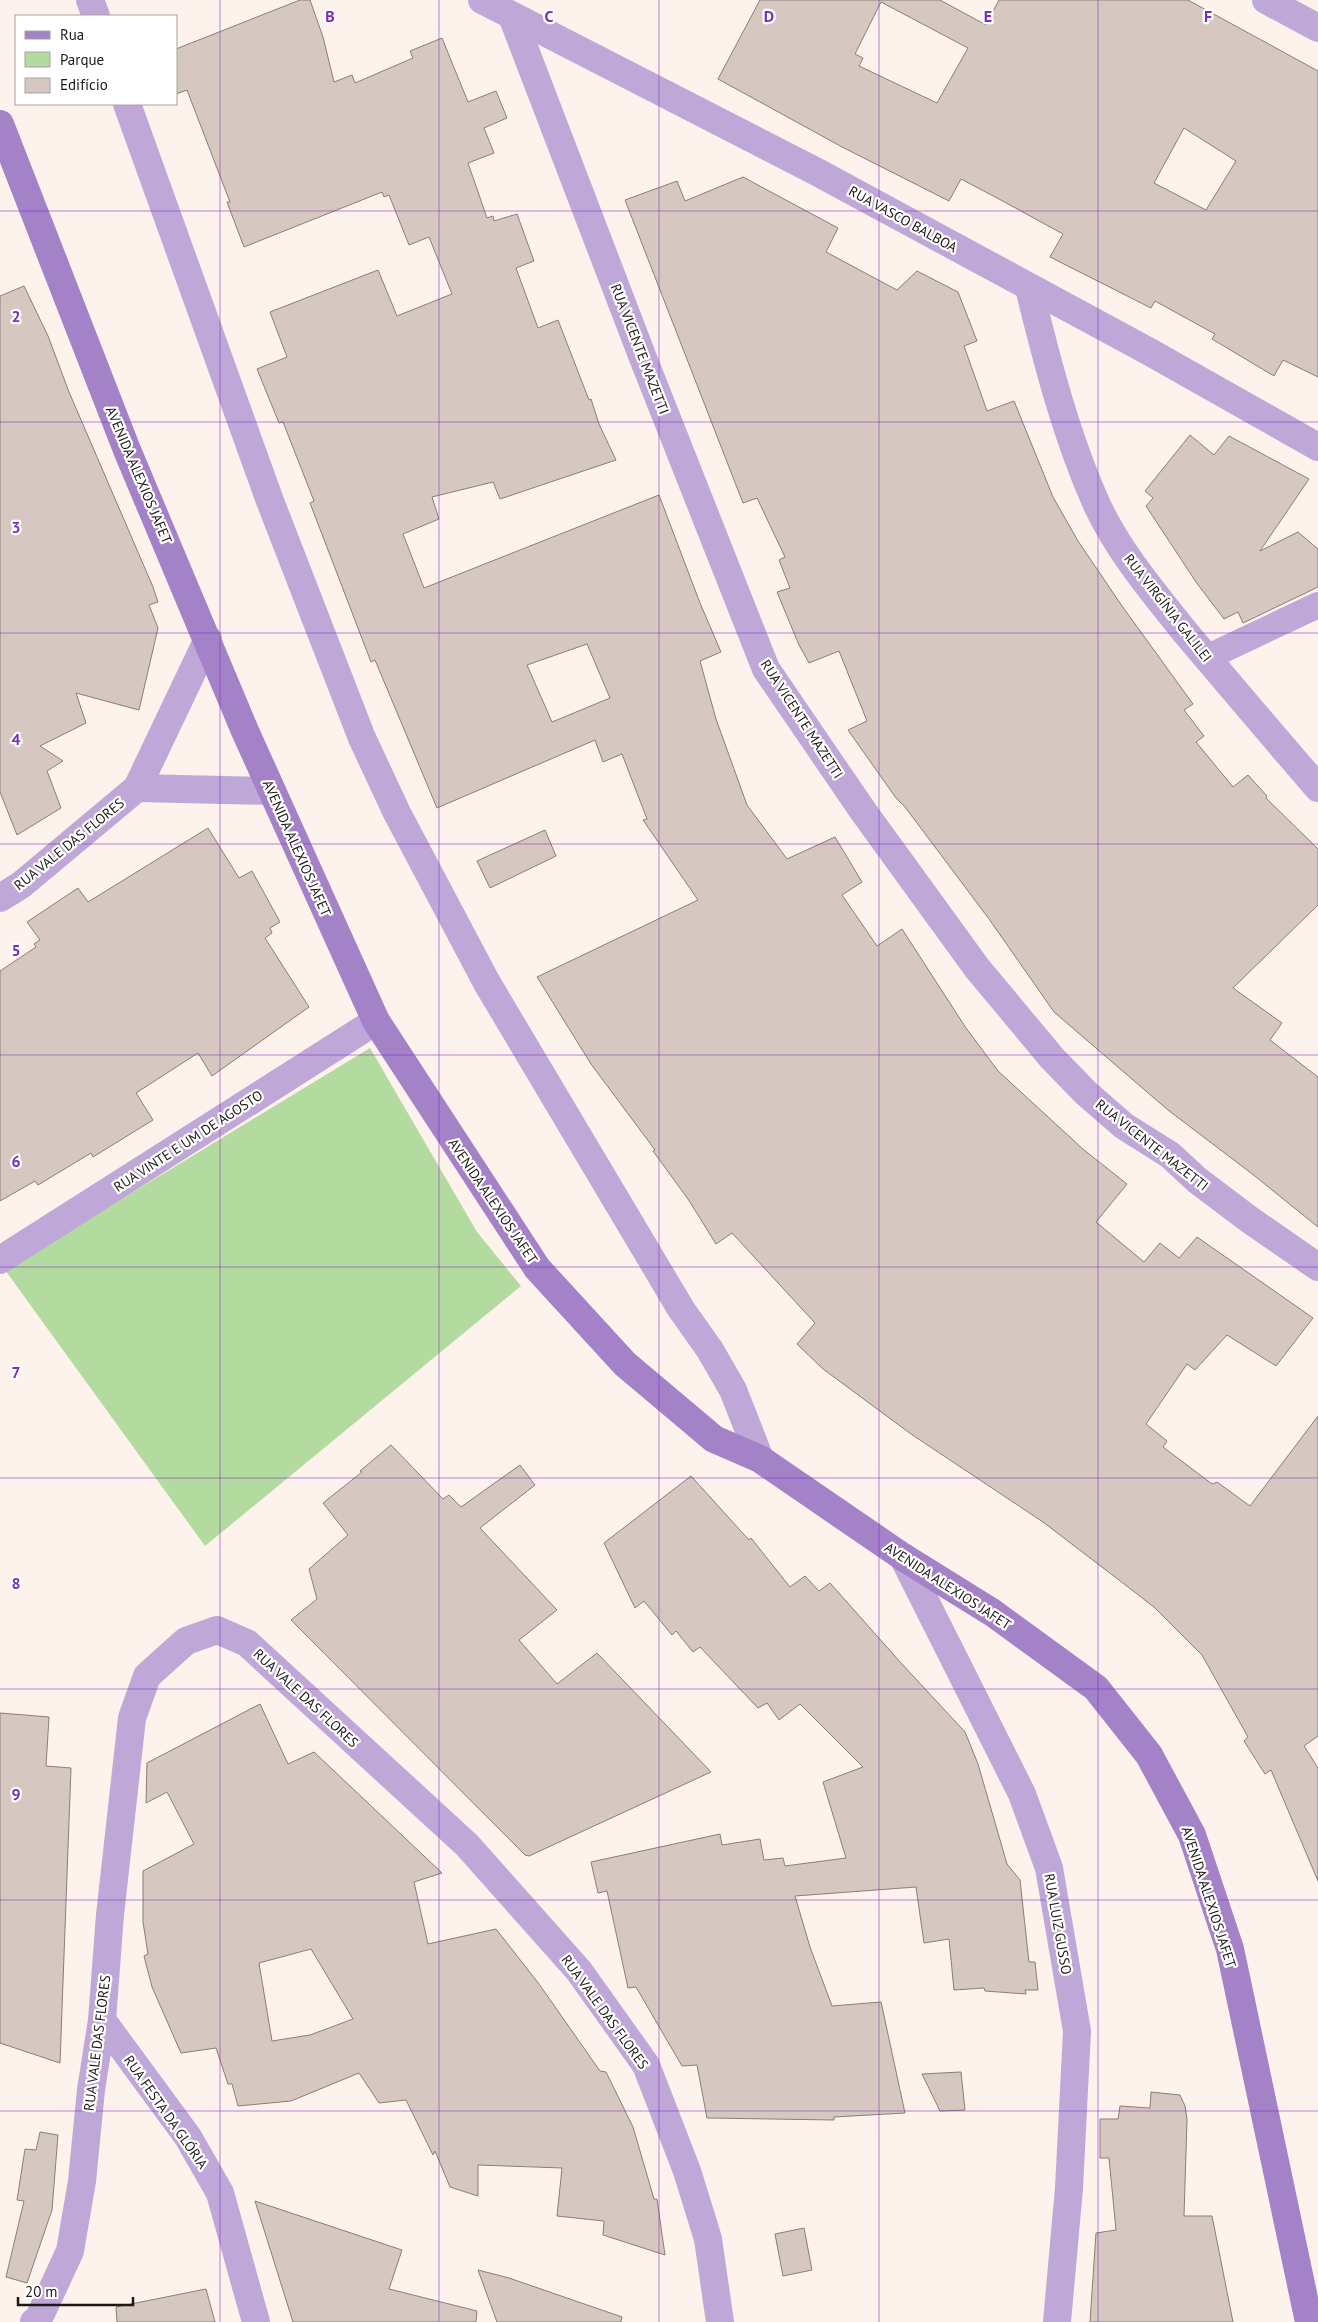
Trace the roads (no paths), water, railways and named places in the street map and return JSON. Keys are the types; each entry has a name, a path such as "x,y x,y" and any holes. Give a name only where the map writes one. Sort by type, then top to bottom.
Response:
{"main road":[{"name":"AVENIDA ALEXIOS JAFET","path":"0,124 127,450 208,639 245,732 376,1022 537,1268 625,1364 714,1439 760,1459 904,1557 993,1613 1096,1688 1154,1763 1192,1835 1230,1949 1309,2322"}],"street":[{"path":"90,0 96,15"},
{"name":"RUA VASCO BALBOA","path":"482,0 817,172 1156,356 1318,447"},
{"path":"1266,0 1318,28"},
{"name":"RUA VICENTE MAZETTI","path":"512,16 643,358 766,669 863,810 976,968 1052,1058 1086,1093 1124,1126 1170,1155 1198,1180 1250,1220 1318,1267"},
{"path":"127,105 270,501 362,738 487,983 681,1309 710,1350 733,1390 760,1459"},
{"name":"RUA VIRGÍNIA GALILEI","path":"1029,288 1044,352 1073,443 1097,505 1132,566 1206,658 1318,788"},
{"path":"1206,658 1318,606"},
{"name":"RUA VALE DAS FLORES","path":"0,898 21,885 137,788 208,639"},
{"name":"RUA VALE DAS FLORES","path":"137,788 272,791"},
{"name":"RUA VINTE E UM DE AGOSTO","path":"0,1260 376,1022"},
{"name":"RUA LUIZ GUSSO","path":"904,1557 1022,1794 1049,1868 1077,2030 1069,2188 1057,2322"},
{"name":"RUA VALE DAS FLORES","path":"34,2322 39,2318 70,2251 82,2181 91,2090 102,2020 110,1915 132,1718 147,1676 186,1641 217,1630 247,1643 467,1845 579,1971 646,2065 687,2171 708,2239 720,2322"},
{"name":"RUA FESTA DA GLÓRIA","path":"102,2020 188,2137 220,2192 256,2322"}]}
